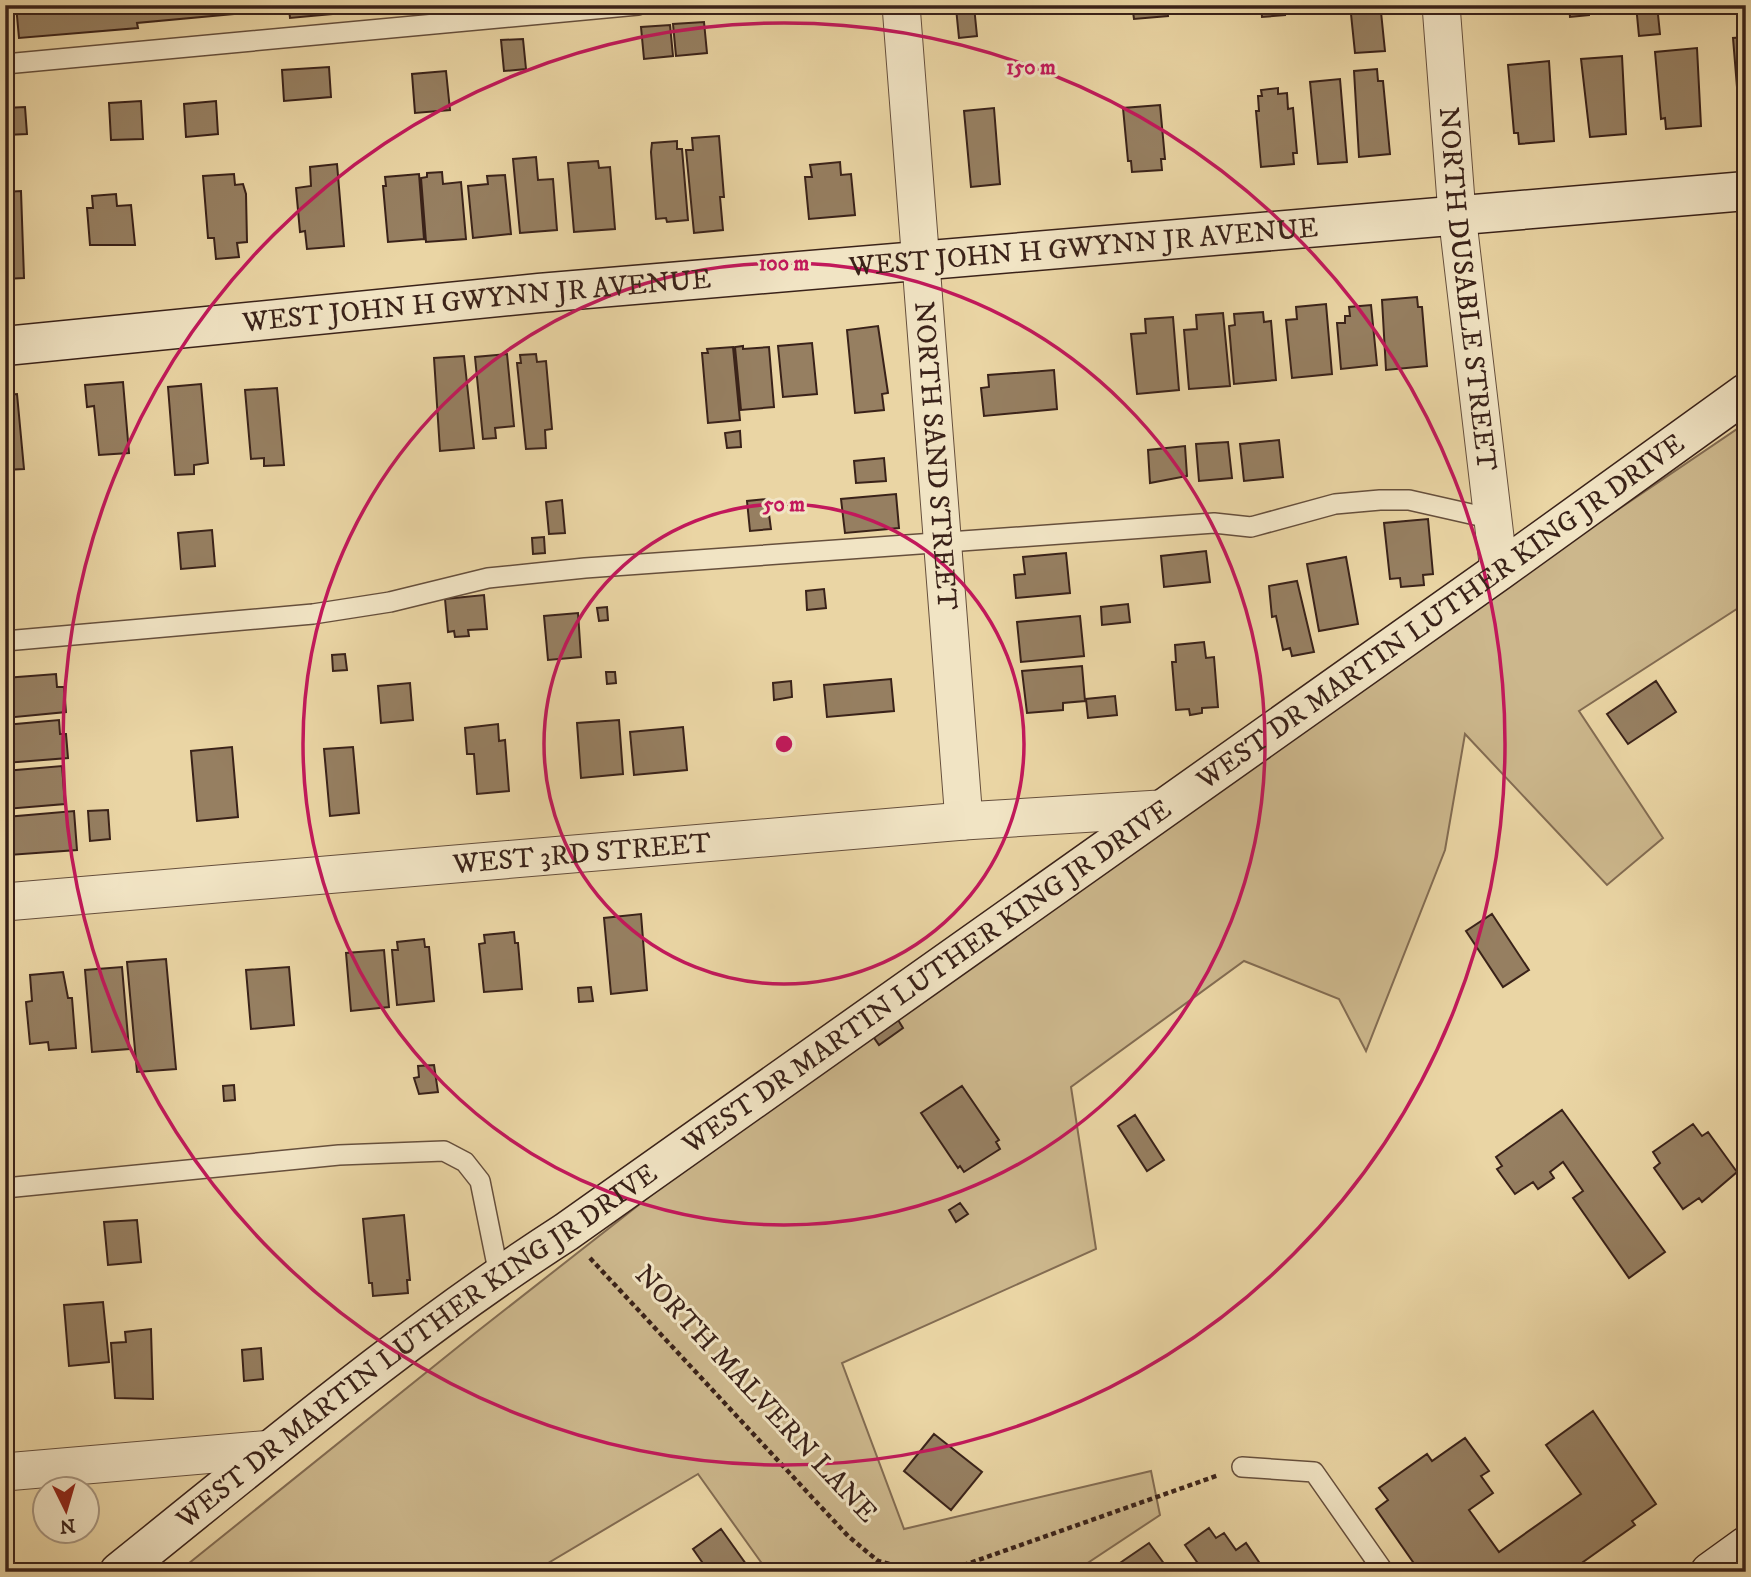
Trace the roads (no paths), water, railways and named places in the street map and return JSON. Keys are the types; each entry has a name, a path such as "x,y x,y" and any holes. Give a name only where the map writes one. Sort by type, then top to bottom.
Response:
{"street":[{"name":"NORTH SAND STREET","path":"901,5 923,259 964,821"},
{"name":"NORTH DUSABLE STREET","path":"1441,5 1457,214 1499,571"},
{"name":"WEST JOHN H GWYNN JR AVENUE","path":"5,346 923,259 1746,191"},
{"name":"WEST DR MARTIN LUTHER KING JR DRIVE","path":"119,1572 272,1449 499,1275 566,1232 1746,393"},
{"name":"WEST 3RD STREET","path":"5,902 964,821 1159,809"},
{"path":"5,1472 272,1449"},
{"path":"1710,1572 1746,1546"}],"lane":[{"path":"5,64 638,5"},
{"path":"5,640 313,614 390,602 488,578 561,570 1214,523 1251,527 1335,504 1380,500 1409,500 1493,519"},
{"path":"5,1188 339,1155 444,1151 465,1162 480,1181 499,1275"},
{"path":"1242,1467 1314,1472 1384,1572"}]}
